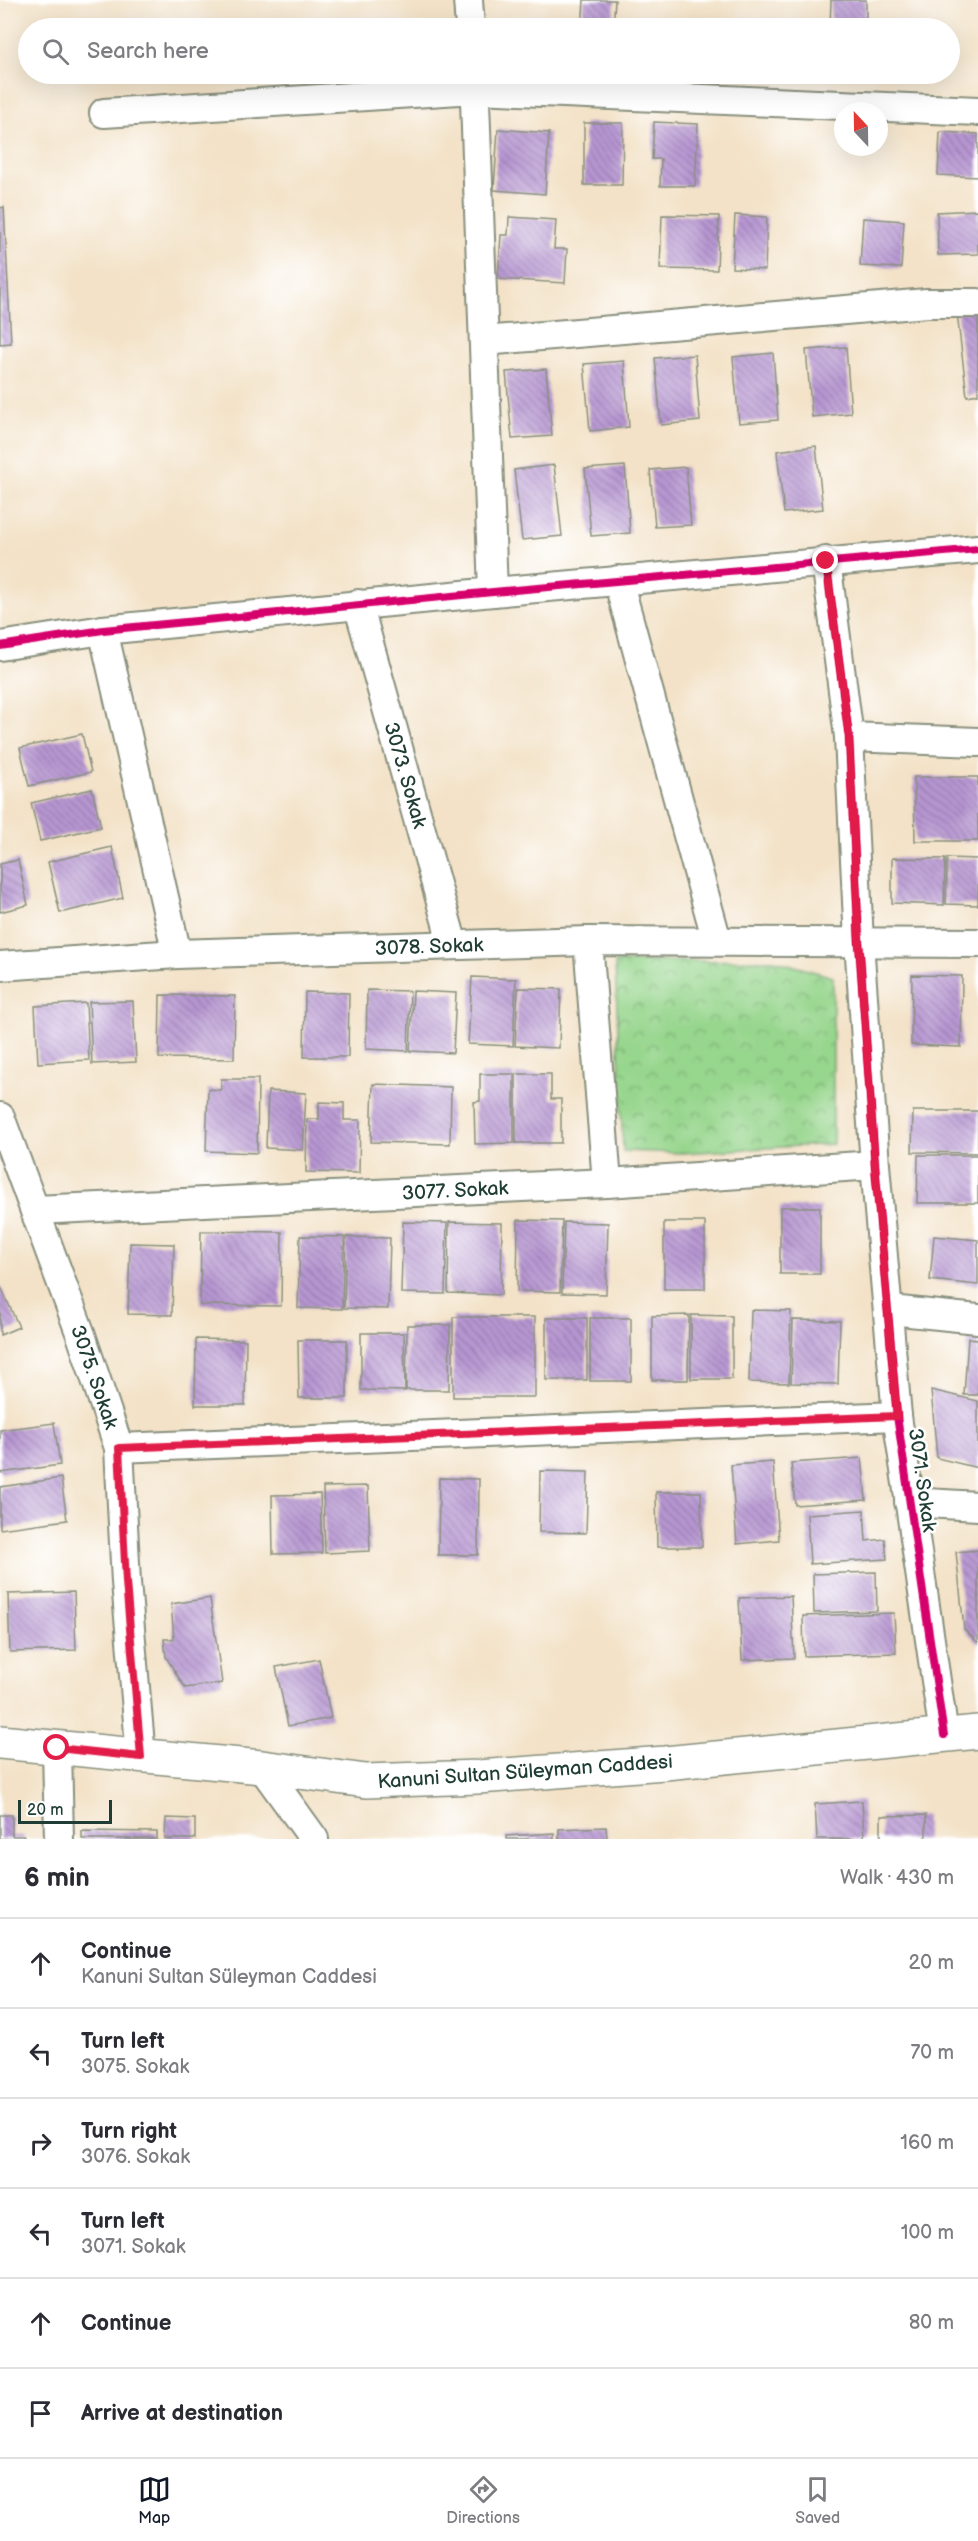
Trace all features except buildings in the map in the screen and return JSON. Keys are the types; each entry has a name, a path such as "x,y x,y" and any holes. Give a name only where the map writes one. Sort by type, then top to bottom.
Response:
{"main road":[{"name":"Kanuni Sultan Süleyman Caddesi","path":"0,1742 262,1767 366,1781 430,1780 665,1763 978,1732"}],"street":[{"path":"468,0 469,18"},
{"path":"104,113 439,84"},
{"path":"474,84 493,592"},
{"path":"524,84 978,111"},
{"path":"484,341 927,303 978,303"},
{"path":"0,646 103,630 358,604 978,549"},
{"name":"3071. Sokak","path":"826,561 849,737 859,942 875,1166 890,1310 897,1416 944,1735"},
{"path":"618,580 717,941"},
{"name":"3073. Sokak","path":"358,604 453,945"},
{"path":"103,630 177,954"},
{"path":"849,737 978,742"},
{"path":"588,941 607,1183"},
{"name":"3078. Sokak","path":"0,966 177,954 588,941 978,943"},
{"name":"3075. Sokak","path":"0,1117 81,1335 119,1448 126,1582 141,1757"},
{"name":"3077. Sokak","path":"35,1210 607,1183 875,1166"},
{"path":"890,1310 978,1319"},
{"path":"119,1448 897,1416"},
{"path":"909,1502 978,1506"},
{"path":"57,1748 59,1839"},
{"path":"262,1767 314,1839"}],"green space":[{"path":"774,960 833,977 833,1144 682,1153 623,1151 615,962"}],"cycle path":[{"path":"0,646 103,630 493,592 978,549"},
{"path":"826,561 849,737 859,942 875,1165 897,1416 944,1735"}],"route":[{"path":"57,1748 141,1757 126,1582 119,1448 897,1416 890,1310 875,1166 859,942 849,737 826,561"}]}
